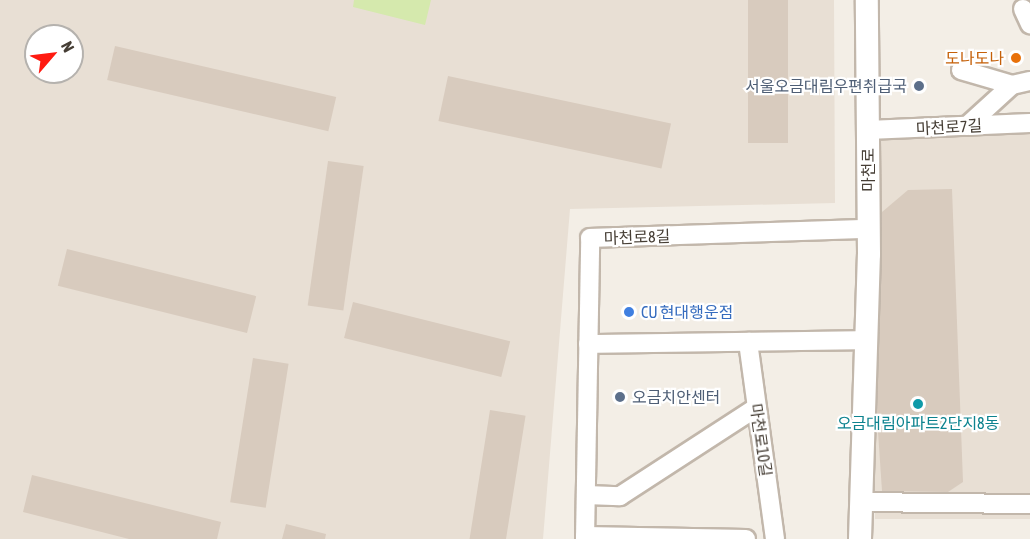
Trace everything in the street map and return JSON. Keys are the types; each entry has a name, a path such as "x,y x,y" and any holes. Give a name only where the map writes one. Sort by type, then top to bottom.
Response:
{"street":[{"name":"마천로","path":"860,539 868,229 867,0"},
{"path":"961,70 1012,85 1030,81"},
{"path":"967,126 1012,85"},
{"name":"마천로7길","path":"868,130 1030,123"},
{"name":"마천로8길","path":"585,538 590,238 868,229"},
{"path":"588,344 866,340"},
{"name":"마천로10길","path":"748,342 775,539"},
{"path":"586,495 620,496 757,407"},
{"path":"861,502 1030,504"},
{"path":"585,538 746,539"}],"shaded area":[{"path":"0,0 834,0 835,203 570,209 543,539 0,539"},
{"path":"875,128 1030,128 1030,519 875,519"}],"green space":[{"path":"354,0 431,0 425,25 353,7"}],"building":[{"path":"748,0 788,0 788,143 748,143"},
{"path":"115,46 336,97 328,131 107,80"},
{"path":"448,76 671,123 661,168 438,121"},
{"path":"328,161 364,166 343,311 308,306"},
{"name":"오금대림아파트2단지8동","path":"952,189 963,482 948,492 882,491 877,417 882,212 908,190"},
{"path":"67,249 256,296 247,333 58,286"},
{"path":"353,302 510,341 501,377 344,338"},
{"path":"253,358 289,364 266,508 230,502"},
{"path":"490,410 526,416 506,539 470,539"},
{"path":"32,475 221,522 217,539 129,539 23,512"},
{"path":"286,524 326,534 325,539 282,539"}],"place":[{"name":"도나도나","path":"1016,58"},
{"name":"서울오금대림우편취급국","path":"919,86"},
{"name":"CU 현대행운점","path":"629,312"},
{"name":"오금치안센터","path":"620,397"},
{"name":"오금대림아파트2단지8동","path":"918,404"}]}
